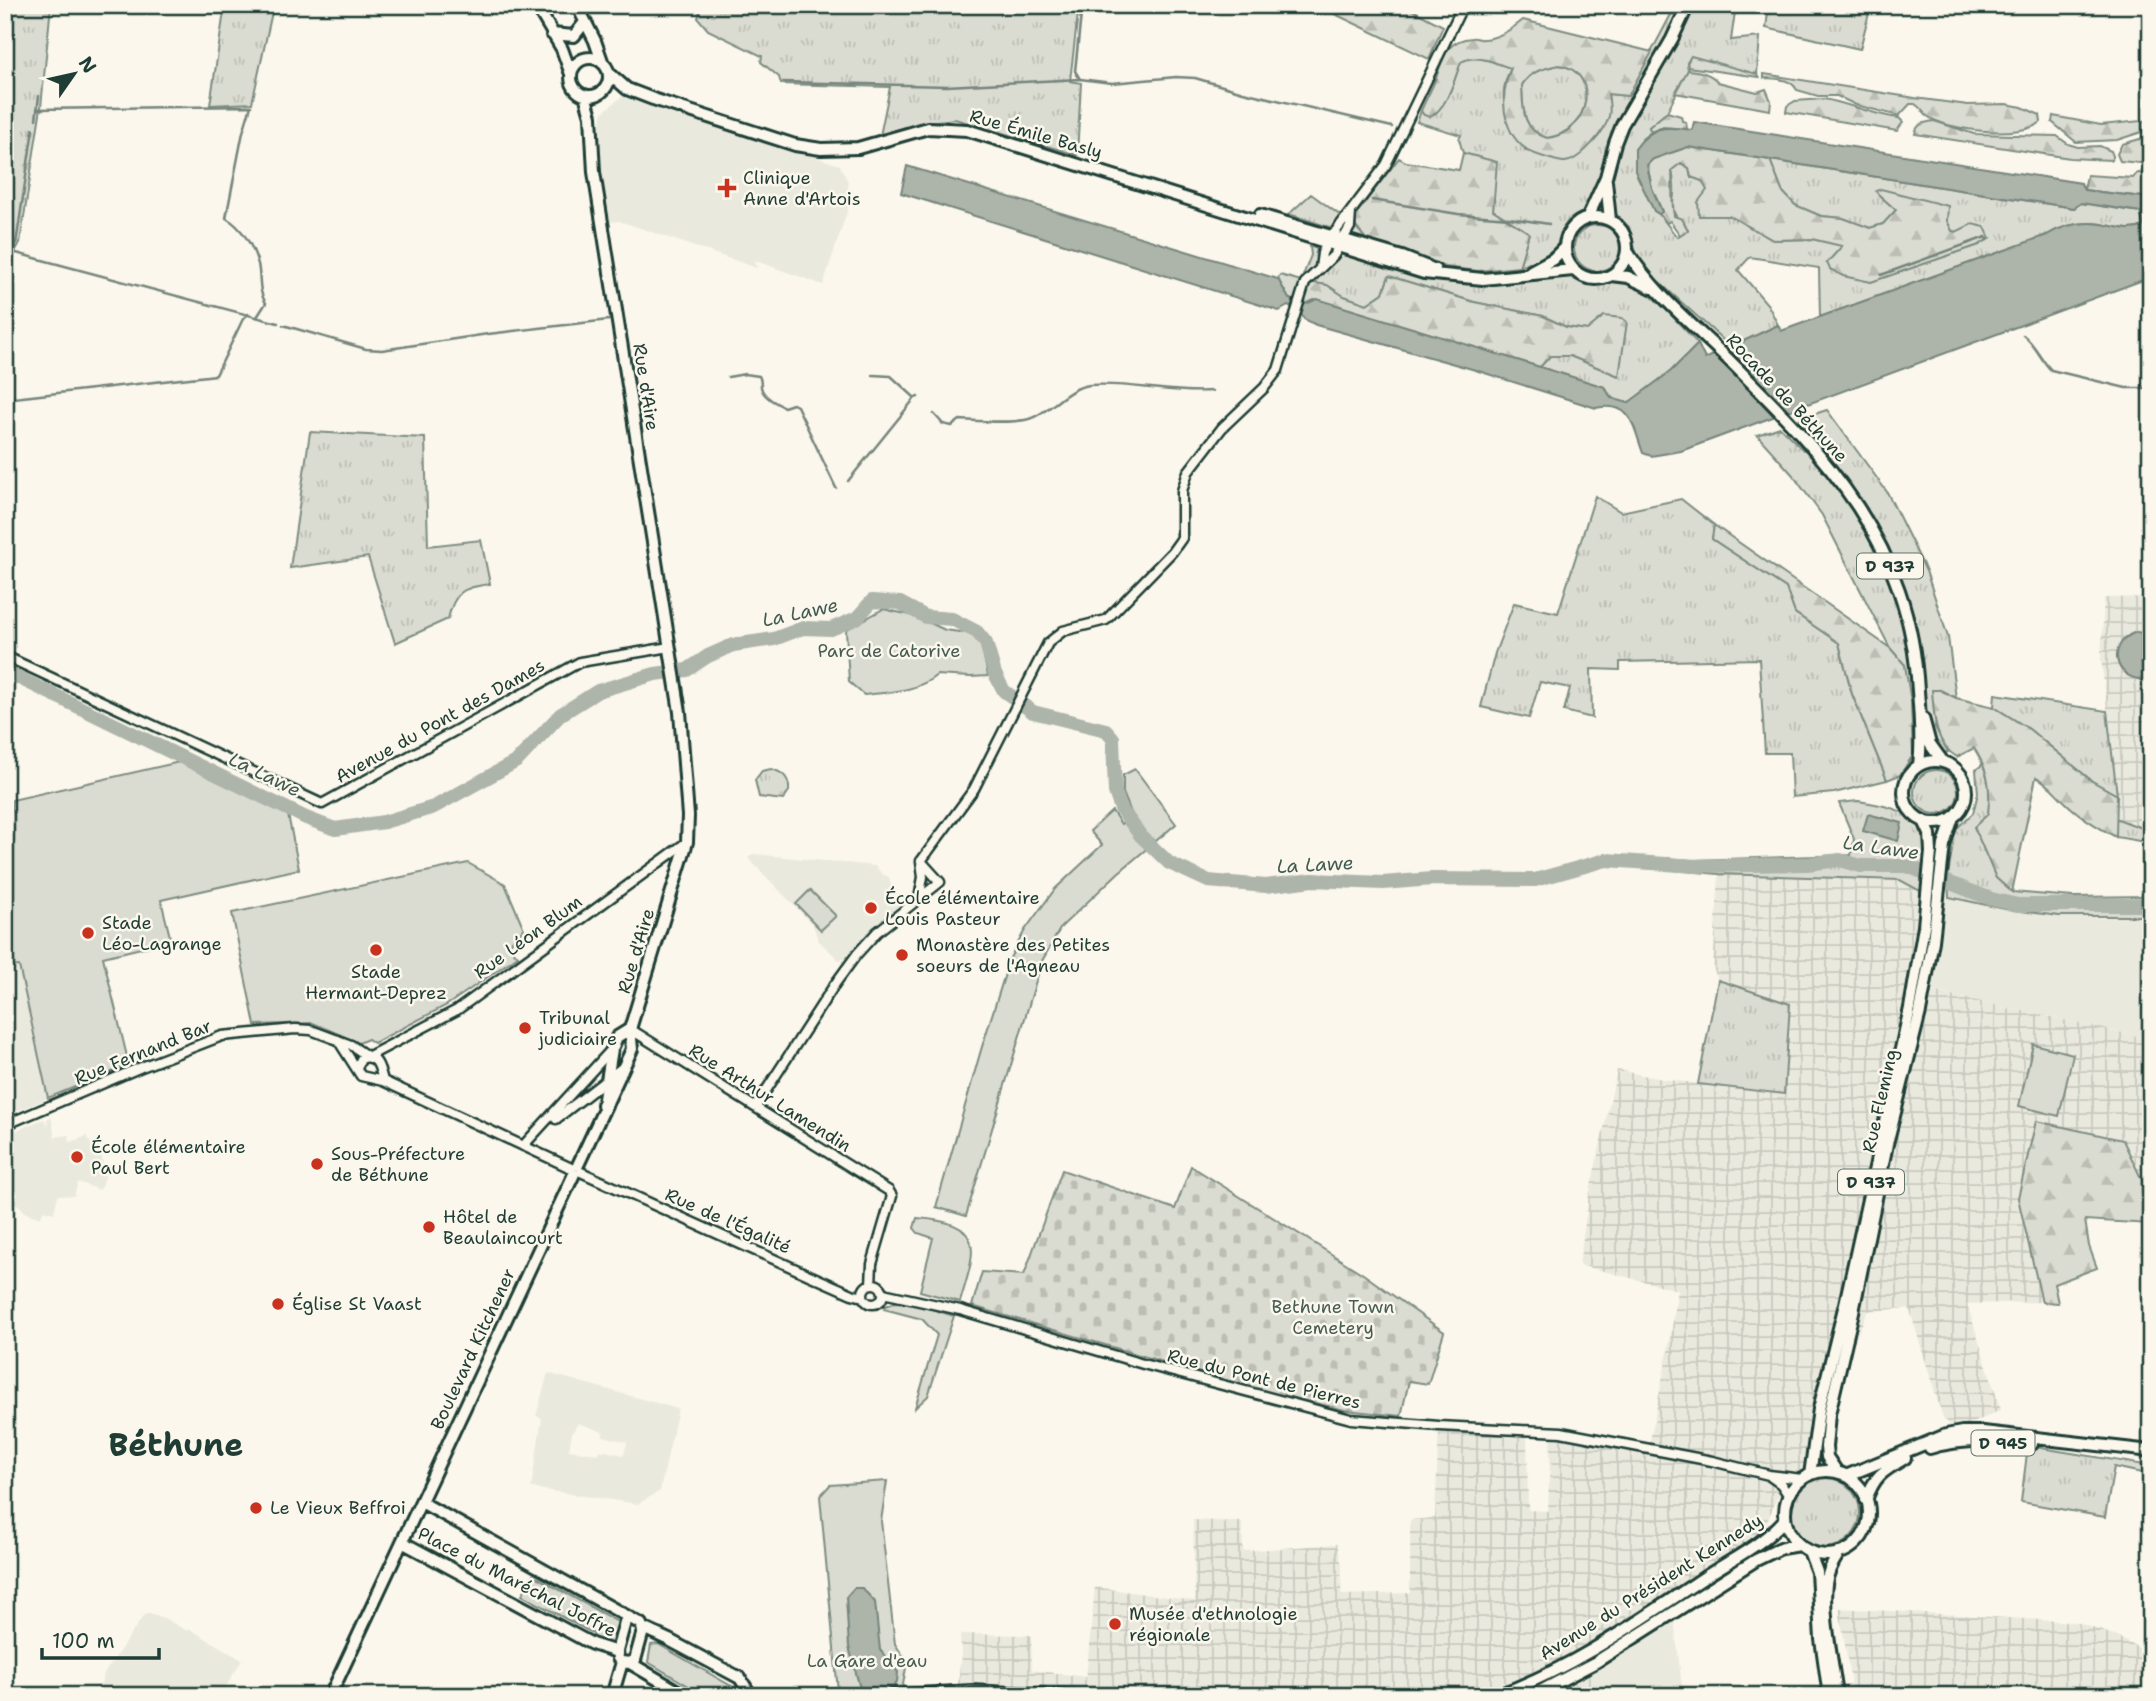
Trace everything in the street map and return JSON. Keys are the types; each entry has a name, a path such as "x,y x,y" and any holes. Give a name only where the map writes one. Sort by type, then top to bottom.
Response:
{"main road":[{"path":"536,5 562,49 573,85 585,95 603,91 610,74 577,5"},
{"path":"1588,217 1622,125 1672,39 1688,5"},
{"path":"552,34 574,36 588,27"},
{"path":"571,74 583,59 588,27"},
{"path":"562,49 583,59 602,61"},
{"name":"Rue Émile Basly","path":"610,74 627,89 795,145 821,149 858,148 928,128 967,130 1302,236 1402,257 1461,278"},
{"name":"Rue Émile Basly","path":"603,91 627,89"},
{"name":"Rue d'Aire","path":"591,116 603,91"},
{"name":"Rue d'Aire","path":"585,95 591,116 594,172 670,647 684,756 688,816 687,842 630,1029"},
{"path":"1605,177 1610,220"},
{"name":"Rue Émile Basly","path":"1192,199 1224,205 1424,273 1483,279 1573,270"},
{"path":"1588,217 1610,220 1622,231 1627,251 1625,261 1612,275 1596,279 1580,275 1568,264 1564,248 1568,232 1588,217"},
{"path":"1521,275 1544,265 1564,248"},
{"name":"Rocade de Béthune","path":"1627,251 1654,289 1812,445 1854,500 1895,578 1914,646 1919,705 1919,765"},
{"name":"Rocade de Béthune","path":"1612,275 1628,277 1654,289"},
{"name":"Rocade de Béthune","path":"1919,705 1930,744 1943,762"},
{"path":"1934,761 1943,762 1959,772 1965,787 1965,801 1953,817 1939,822 1924,821 1912,812 1904,795 1908,776 1919,765 1934,761"},
{"name":"Rue Fleming","path":"1935,869 1953,817"},
{"name":"Rue Fleming","path":"1806,1477 1910,1008 1933,889 1935,869 1930,834 1924,821"},
{"name":"Rue Fleming","path":"1842,1474 1827,1457 1829,1414 1887,1144 1920,1012 1933,941 1933,889"},
{"path":"602,1113 612,1049 617,1037 630,1029"},
{"name":"Boulevard Kitchener","path":"330,1696 626,1064 634,1044 630,1029"},
{"name":"D 945","path":"1842,1474 1946,1435 1972,1431 2151,1451"},
{"name":"D 945","path":"1866,1500 1872,1482 1886,1469 1910,1455 1944,1444 2026,1443 2151,1458"},
{"path":"1819,1472 1842,1474 1859,1486 1866,1500 1868,1514 1864,1531 1856,1543 1839,1553 1821,1555 1809,1551 1799,1545 1788,1529 1785,1519 1789,1496 1806,1477 1819,1472"},
{"name":"Place du Maréchal Joffre","path":"421,1502 629,1619 635,1619 643,1628 740,1678 751,1696"},
{"name":"Avenue du Président Kennedy","path":"1494,1696 1556,1670 1595,1648 1752,1546 1785,1519"},
{"name":"Place du Maréchal Joffre","path":"402,1542 623,1659 687,1696"},
{"name":"Avenue du Président Kennedy","path":"1531,1696 1590,1665 1756,1560 1781,1548 1799,1545"},
{"path":"1809,1551 1817,1572 1821,1639 1829,1696"},
{"path":"1837,1696 1826,1607 1826,1584 1830,1569 1839,1553"},
{"path":"612,1696 623,1659 625,1622 629,1619"},
{"path":"623,1659 635,1660 643,1628"},
{"path":"891,1696 971,1691 1073,1696"}],"street":[{"path":"919,899 923,877 921,861 974,789 1021,694 1054,636 1063,631 1106,620 1182,538 1182,491 1188,471 1222,428 1270,382 1278,370 1305,283 1320,268 1322,253 1350,227 1351,212 1386,165 1463,5"},
{"name":"Avenue du Pont des Dames","path":"5,656 322,804 580,662 670,647"},
{"name":"Rue Léon Blum","path":"373,1061 384,1050 457,1010 687,842"},
{"path":"756,1106 857,954 877,932 937,885 921,861"},
{"name":"Rue Arthur Lamendin","path":"630,1029 756,1106 820,1149 884,1186 892,1196 873,1264 871,1284"},
{"name":"Rue Fernand Bar","path":"5,1125 216,1037 311,1030 351,1045 373,1061"},
{"path":"338,1040 361,1076 383,1081 523,1146 626,1064"},
{"path":"537,1134 612,1049"},
{"path":"357,1068 358,1061 373,1061"},
{"path":"369,1078 375,1075 373,1061"},
{"path":"373,1061 383,1081"},
{"name":"Rue de l'Égalité","path":"523,1146 863,1297"},
{"path":"871,1284 880,1287 883,1293 881,1299 874,1304 863,1297 865,1287 871,1284"},
{"name":"Rue du Pont de Pierres","path":"883,1293 960,1310 1143,1364 1351,1419 1561,1432 1712,1461 1769,1475 1806,1477"},
{"path":"1769,1475 1781,1484 1789,1496"}],"shaded area":[{"name":"Clinique Anne d'Artois","path":"625,94 840,165 848,182 849,206 823,285 753,260 757,268 619,221 610,222 599,155 600,127 603,112"},
{"path":"1694,122 2081,183 2084,190 2151,198 2151,277 1681,451 1651,456 1643,453 1629,418 1617,408 1596,408 1472,369 1316,325 1304,319 1300,311 1288,306 1279,311 901,193 907,166 1278,279 1289,299 1306,304 1317,299 1605,387 1611,398 1628,403 1671,371 1698,344 1705,359 1778,325 1781,331 2066,226 2087,223 2128,229 2144,226 2140,212 2081,203 2074,208 1688,147 1653,159 1647,165 1652,188 1662,212 1659,214 1654,211 1635,171 1635,149 1653,131 1666,128 1692,130"},
{"path":"2151,597 2151,828 2139,827 2115,818 2115,771 2101,659 2104,598"},
{"path":"2136,632 2151,634 2149,679 2137,679 2128,675 2118,662 2120,645"},
{"path":"1868,814 1902,823 1898,841 1863,831"},
{"path":"753,854 875,866 889,877 891,886 905,902 840,961 818,940 813,925 748,858"},
{"path":"1719,874 1900,880 1932,899 1917,993 1933,991 2151,1039 2147,1064 2151,1065 2151,1110 2143,1143 2151,1145 2151,1199 2123,1140 2036,1121 2018,1198 2042,1302 1967,1304 2001,1410 1956,1431 1943,1418 1909,1308 1868,1311 1823,1410 1821,1465 1800,1473 1777,1498 1765,1527 1785,1552 1589,1672 1593,1696 957,1696 960,1634 1031,1635 1032,1670 1086,1677 1095,1587 1195,1601 1193,1520 1242,1522 1243,1551 1337,1544 1342,1565 1341,1595 1410,1593 1410,1520 1435,1518 1439,1426 1527,1430 1528,1510 1548,1511 1551,1431 1649,1445 1678,1290 1579,1265 1589,1195 1617,1070 1663,1079 1783,1094 1790,1004 1718,980 1713,968"},
{"path":"1949,897 2005,909 2099,918 2151,916 2151,1039 1934,991 1917,994 1932,899"},
{"path":"19,965 48,1098 5,1115 5,969"},
{"path":"51,1117 55,1137 69,1135 70,1142 87,1136 90,1143 99,1141 105,1177 100,1190 78,1182 74,1196 58,1195 54,1213 43,1210 41,1218 26,1213 16,1204 5,1177 5,1135 44,1119 48,1127 47,1119"},
{"path":"548,1373 678,1409 660,1491 638,1504 531,1488 542,1418 536,1416","holes":["578,1423 603,1432 603,1436 627,1442 624,1455 600,1450 598,1454 569,1450 572,1433"]},
{"path":"854,1588 862,1588 875,1602 880,1650 898,1672 897,1682 889,1696 862,1696 849,1647 846,1597"},
{"path":"1839,1608 2076,1622 2111,1634 2151,1654 2151,1696 1853,1696"},
{"path":"150,1613 187,1631 190,1629 242,1660 220,1696 97,1696 104,1674 144,1615"},
{"path":"1674,1618 1683,1696 1593,1696 1589,1672"}],"green space":[{"path":"5,5 51,5 41,107 20,243 13,255 5,253"},
{"path":"225,5 254,5 272,12 252,103 210,105"},
{"path":"702,5 1079,5 1070,81 1081,83 1077,155 955,119 918,123 880,136 890,87 781,84 779,77 761,62 762,56 708,30 698,18"},
{"path":"1316,5 1403,5 1443,26 1429,59"},
{"path":"1676,5 1736,5 1731,40 1760,37 1757,74 1687,63 1688,70 1667,112 1649,127 1651,132 1642,139 1654,211 1677,237 1688,229 1673,210 1672,169 1681,163 1689,168 1691,177 1702,181 1708,190 1699,216 1730,216 1773,240 1812,239 1843,246 1827,263 1871,282 1979,245 1990,238 1952,231 1947,221 1878,194 1896,210 1883,224 1870,228 1843,218 1821,216 1795,205 1782,191 1770,160 2074,208 2081,203 2140,212 2144,226 2128,229 2087,223 2066,226 1820,317 1819,268 1750,257 1738,270 1768,305 1778,325 1731,347 1648,272 1637,256 1629,227 1613,211 1592,211 1576,215 1564,226 1557,247 1537,260 1519,267 1529,233 1493,210 1496,162 1463,153 1459,139 1461,135 1417,122 1421,111 1430,117 1441,107 1450,92 1461,61 1479,58 1492,61 1511,68 1506,80 1504,101 1509,121 1526,151 1564,162 1584,150 1599,135 1607,117 1608,94 1628,96"},
{"path":"1769,5 1871,5 1860,49 1766,28"},
{"path":"1523,20 1652,52 1628,96 1608,94 1610,113 1592,144 1578,156 1565,162 1530,151 1512,133 1504,109 1504,95 1511,68 1479,59 1467,59 1461,62 1450,92 1436,113 1430,117 1421,111 1449,48 1462,40 1494,37","holes":["1559,65 1572,69 1581,78 1585,89 1581,114 1574,125 1562,134 1547,138 1528,124 1522,85 1529,76 1543,69"]},
{"path":"1691,56 1757,74 1759,77 1688,67"},
{"path":"1559,65 1572,69 1581,78 1585,101 1574,125 1547,138 1528,124 1523,109 1522,85 1534,73"},
{"path":"1688,70 1704,73 1718,82 1757,92 1766,89 1771,101 1770,110 1675,93"},
{"path":"1764,74 1968,105 2006,104 2040,115 2041,122 2032,127 2002,132 1967,129 1937,121 1927,116 1915,104 1910,104 1899,116 1856,105 1837,96 1818,96 1797,90 1787,81 1764,78"},
{"path":"1824,99 1899,118 1903,122 1897,131 1786,112 1787,106 1795,101"},
{"path":"1667,112 1681,116 1687,129 1662,127 1651,132 1649,127"},
{"path":"2053,116 2101,125 2151,120 2151,129 2117,140 2076,142 2052,122"},
{"path":"1934,121 1974,134 2057,136 2078,147 2100,146 2111,151 2113,156 2111,160 2070,158 1915,134 1919,126"},
{"path":"2151,138 2151,164 2120,161 2117,154 2122,144"},
{"path":"1688,147 1770,160 1782,191 1795,205 1821,216 1843,218 1870,228 1883,224 1896,210 1876,191 1881,189 1948,206 1947,221 1952,231 1956,232 1972,224 1985,227 1990,238 1979,245 1871,282 1843,276 1830,269 1827,263 1842,246 1812,239 1773,240 1730,216 1699,216 1698,202 1707,190 1702,181 1691,177 1689,168 1681,163 1672,170 1674,216 1682,219 1688,230 1680,235 1670,221 1667,223 1659,214 1662,211 1652,188 1647,165 1653,159"},
{"path":"1463,153 1497,162 1493,210 1529,233 1519,267 1478,271 1445,267 1366,239 1356,227 1355,216 1399,158 1406,162 1459,170"},
{"path":"2137,173 2151,174 2151,198 2084,190 2087,175 2133,178"},
{"path":"1311,194 1356,227 1366,239 1289,214"},
{"path":"1597,225 1613,232 1620,248 1613,264 1597,271 1581,264 1574,248 1581,232"},
{"path":"1310,247 1416,275 1458,283 1500,283 1561,275 1592,284 1624,280 1633,283 1653,298 1698,344 1671,371 1632,401 1619,402 1609,395 1605,387 1540,367 1550,356 1570,356 1619,376 1604,317 1587,330 1566,327 1543,316 1474,302 1389,276 1383,293 1367,304 1343,296 1327,285 1301,281 1311,255"},
{"path":"1280,275 1327,285 1344,296 1367,304 1383,293 1389,276 1474,302 1543,316 1566,327 1587,330 1604,316 1622,318 1627,322 1619,376 1570,356 1550,356 1540,367 1317,299 1305,304 1289,299 1278,279"},
{"path":"1827,410 1887,492 1926,571 1948,637 1956,698 1940,690 1935,727 1948,752 1910,762 1913,755 1905,665 1890,648 1822,515 1792,474 1757,435 1780,427 1803,450 1818,440 1799,419"},
{"path":"310,432 425,438 428,546 481,540 490,584 466,589 453,603 448,619 395,643 368,557 290,568"},
{"path":"1595,496 1621,512 1681,499 1714,525 1712,539 1786,588 1795,613 1839,643 1852,694 1887,780 1834,793 1792,797 1790,753 1765,753 1759,659 1620,662 1620,670 1591,669 1592,718 1564,711 1570,688 1540,682 1529,718 1481,707 1495,653 1514,603 1558,613"},
{"path":"1714,525 1890,648 1905,665 1911,702 1913,755 1900,775 1887,780 1852,694 1839,643 1795,613 1786,588 1712,539"},
{"name":"Parc de Catorive","path":"883,609 915,616 945,630 974,634 981,643 988,676 937,675 912,688 864,695 849,682 846,630"},
{"path":"1932,690 1940,690 1956,698 1994,707 2029,729 2092,781 2117,795 2116,837 2083,817 2036,777 2012,892 1996,878 1974,827 1988,814 1989,788 1986,772 1974,748 1957,757 1944,745 1937,728"},
{"path":"1995,694 2107,711 2117,795 2092,781 2029,729 1994,707"},
{"name":"Stade Léo-Lagrange","path":"184,761 287,810 299,869 161,900 171,941 103,957 129,1065 48,1098 19,966 11,967 5,924 12,800"},
{"path":"1983,764 1991,788 1988,815 1975,827 1996,878 2012,892 2073,897 2151,896 2151,916 2059,916 2005,909 1949,897 1948,876 1955,830 1973,813 1978,793 1976,770"},
{"path":"771,769 787,779 789,791 783,800 759,797 755,780 762,771"},
{"path":"1135,769 1176,824 1118,873 1061,927 1042,961 966,1216 936,1207 1010,958 1025,930 1055,889 1102,845 1090,831 1112,811 1121,824 1132,815 1123,793 1123,775"},
{"path":"1936,770 1952,776 1958,792 1952,808 1936,814 1920,808 1914,792 1920,776"},
{"path":"1858,801 1897,810 1906,814 1920,827 1925,836 1926,848 1922,892 1900,880 1719,874 1662,869 1665,858 1691,860 1851,855 1854,839 1839,803"},
{"path":"2115,818 2139,827 2151,828 2151,843 2116,837"},
{"name":"Stade Hermant-Deprez","path":"468,863 505,884 524,929 508,945 518,956 447,1005 374,1043 368,1039 359,1043 313,1023 255,1025 232,913"},
{"path":"810,890 836,916 821,930 796,904"},
{"path":"1718,980 1790,1004 1784,1094 1698,1084"},
{"path":"2033,1044 2073,1054 2059,1116 2019,1106"},
{"path":"2036,1121 2123,1140 2151,1199 2151,1224 2085,1220 2089,1246 2097,1268 2054,1284 2058,1303 2042,1302 2018,1198"},
{"name":"Bethune Town Cemetery","path":"1191,1166 1363,1274 1444,1332 1428,1384 1409,1381 1401,1416 1345,1410 1266,1392 972,1306 982,1272 1024,1275 1062,1170 1175,1209"},
{"path":"917,1218 956,1226 966,1233 971,1242 970,1267 960,1302 920,1291 933,1238 918,1233 914,1228"},
{"path":"896,1302 912,1303 954,1316 928,1396 915,1408 937,1335 922,1319 884,1309"},
{"path":"2035,1447 2151,1466 2151,1475 2114,1467 2105,1517 2021,1502 2027,1453"},
{"path":"1825,1478 1850,1488 1860,1513 1850,1538 1825,1548 1800,1538 1790,1513 1800,1488"},
{"name":"La Gare d'eau","path":"887,1481 881,1521 895,1644 907,1662 901,1696 854,1696 853,1691 838,1692 820,1496 830,1485"},
{"path":"533,1575 618,1622 611,1647 592,1641 594,1634 522,1595"},
{"path":"1714,1576 1716,1579 1594,1659 1523,1696 1508,1696"},
{"path":"658,1644 738,1690 735,1696 706,1696 648,1662 651,1645"}],"waterway":[{"path":"1080,79 1075,71 1082,5"},
{"path":"783,82 947,86 1080,79 1112,83 1176,77 1195,78 1392,127"},
{"path":"36,119 39,96"},
{"path":"37,109 251,106 243,132 226,218 237,226 246,238 258,264 261,290 266,303 257,317"},
{"path":"15,251 33,129"},
{"path":"1372,200 1458,214 1549,224"},
{"path":"1881,275 1986,237 1987,240"},
{"path":"5,250 278,323"},
{"path":"5,399 216,375 243,319 248,314"},
{"path":"283,325 366,349 382,350 609,320"},
{"path":"2023,335 2051,370 2126,388 2151,388"},
{"path":"728,377 745,374 759,376 762,391 770,399 784,407 793,404 797,406 836,488"},
{"path":"873,375 891,376 914,397"},
{"path":"934,414 943,424 952,426 960,420 1022,421 1037,416 1074,390 1090,385 1212,391"},
{"path":"848,481 918,397"},
{"name":"La Lawe","path":"5,671 306,818 335,829 384,822 434,807 517,761 560,715 598,691 655,674 687,670 708,656 733,645 774,639 803,628 831,629 857,618 872,601 900,603 926,617 952,619 977,632 986,643 995,674 1004,691 1033,712 1106,730 1113,738 1115,792 1121,809 1141,836 1169,863 1208,881 1266,886 1312,880 1383,883 1432,879 1535,880 1606,860 1696,866 1807,864 1840,860 1861,866 1907,866 1991,899 2018,905 2151,905"}],"place":[{"name":"Clinique Anne d'Artois","path":"727,188"},
{"name":"École élémentaire Louis Pasteur","path":"871,908"},
{"name":"Stade Léo-Lagrange","path":"88,933"},
{"name":"Stade Hermant-Deprez","path":"376,950"},
{"name":"Monastère des Petites soeurs de l'Agneau","path":"902,955"},
{"name":"Tribunal judiciaire","path":"525,1028"},
{"name":"École élémentaire Paul Bert","path":"77,1157"},
{"name":"Sous-Préfecture de Béthune","path":"317,1164"},
{"name":"Hôtel de Beaulaincourt","path":"429,1227"},
{"name":"Église St Vaast","path":"278,1304"},
{"name":"Le Vieux Beffroi","path":"256,1508"},
{"name":"Musée d'ethnologie régionale","path":"1115,1624"}],"district":[{"name":"Béthune","path":"176,1445"}]}
